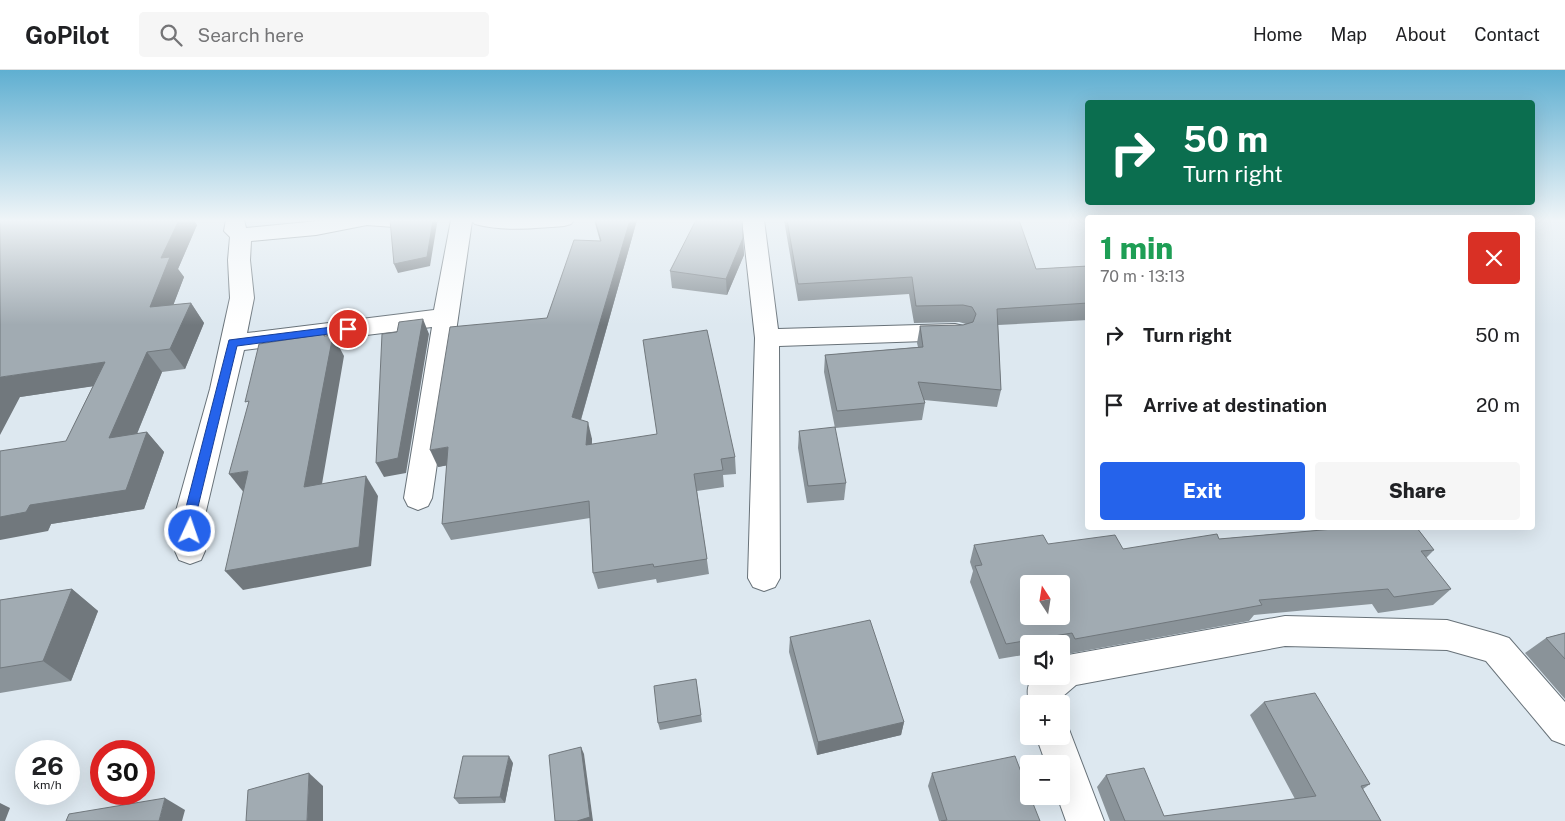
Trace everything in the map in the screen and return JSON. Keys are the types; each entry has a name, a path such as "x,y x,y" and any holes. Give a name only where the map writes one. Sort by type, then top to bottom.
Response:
{"street":[{"path":"190,551 191,511 242,298 238,255"},
{"path":"418,498 456,255"},
{"path":"757,255 767,338 764,578"},
{"path":"232,343 445,317"},
{"path":"767,338 959,332"},
{"path":"1045,695 1044,690 1068,671 1285,631 1446,635 1497,649 1565,728"},
{"path":"1057,745 1085,821"}],"building":[{"path":"0,255 162,255 161,258 170,257 150,307 191,303 170,349 147,352 109,438 147,432 126,490 30,505 26,512 0,517 0,451 66,441 105,362 0,378"},
{"path":"393,255 427,255 427,257 394,264"},
{"path":"569,255 620,255 572,417 588,422 586,445 657,434 643,340 707,330 735,457 721,459 723,470 694,474 707,559 654,567 653,564 593,573 589,501 442,524 448,447 430,450 450,327 547,318"},
{"path":"678,255 736,255 726,279 670,271"},
{"path":"793,255 1031,255 1036,269 1085,266 1085,303 997,309 1001,390 918,382 925,403 837,411 825,355 923,347 920,326 963,325 973,322 976,314 972,307 963,305 916,306 912,277 798,284"},
{"path":"423,319 398,458 376,463 382,334 397,332 399,322"},
{"path":"324,334 324,336 333,335 304,487 366,476 359,547 225,571 248,471 229,474 249,401 245,402 259,344"},
{"path":"835,427 846,483 808,486 799,431"},
{"path":"1322,530 1419,530 1434,550 1421,551 1451,589 1394,597 1388,589 1259,600 1262,605 1075,639 1072,633 1060,635 1020,635 1020,642 1006,644 975,566 982,565 974,545 1043,535 1048,544 1115,535 1123,549 1217,534 1219,539"},
{"path":"72,589 43,661 0,668 0,600"},
{"path":"870,620 904,722 818,742 790,637"},
{"path":"1565,633 1565,659 1546,638"},
{"path":"696,679 701,715 658,723 654,686"},
{"path":"1315,693 1370,784 1361,786 1381,821 1125,821 1106,775 1144,768 1164,816 1316,796 1264,702"},
{"path":"581,747 590,817 577,821 555,821 549,755"},
{"path":"463,756 509,756 500,797 454,798"},
{"path":"1015,756 1020,769 1020,805 1034,805 1040,821 941,821 947,820 932,773"},
{"path":"309,773 307,821 246,821 248,790"},
{"path":"165,798 159,821 66,821 69,814 123,805 155,805 155,800"}],"route":[{"path":"190,531 191,511 223,390 232,343 348,329"}]}
